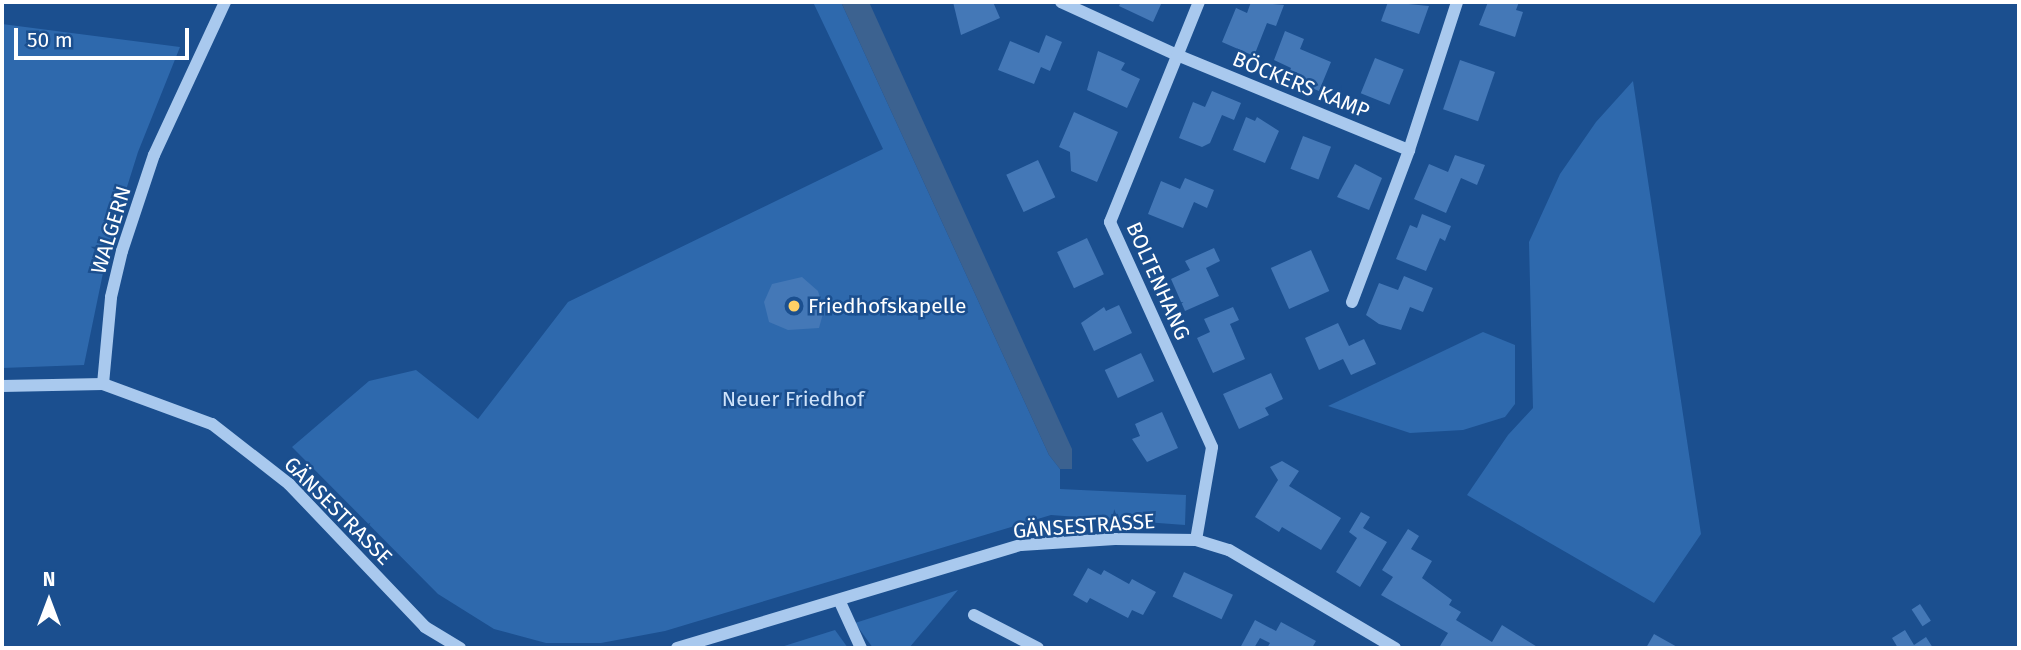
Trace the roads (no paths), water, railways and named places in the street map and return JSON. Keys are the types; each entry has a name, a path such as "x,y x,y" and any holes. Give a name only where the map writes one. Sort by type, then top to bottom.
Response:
{"street":[{"name":"WALGERN","path":"103,384 111,297 122,251 154,155 225,2"},
{"name":"BÖCKERS KAMP","path":"1061,2 1177,55 1409,150"},
{"name":"BOLTENHANG","path":"1196,540 1212,447 1110,222 1199,2"},
{"path":"1352,302 1409,150 1457,2"},
{"path":"2,386 103,384"},
{"name":"GÄNSESTRASSE","path":"103,384 212,424 289,484 425,627 460,648"},
{"name":"GÄNSESTRASSE","path":"677,648 839,602 1021,545 1196,540 1229,550 1395,648"},
{"path":"839,602 861,648"},
{"path":"974,615 1038,648"}],"place":[{"name":"Friedhofskapelle","path":"794,306"}],"park label":[{"name":"Neuer Friedhof","path":"793,399"}]}
